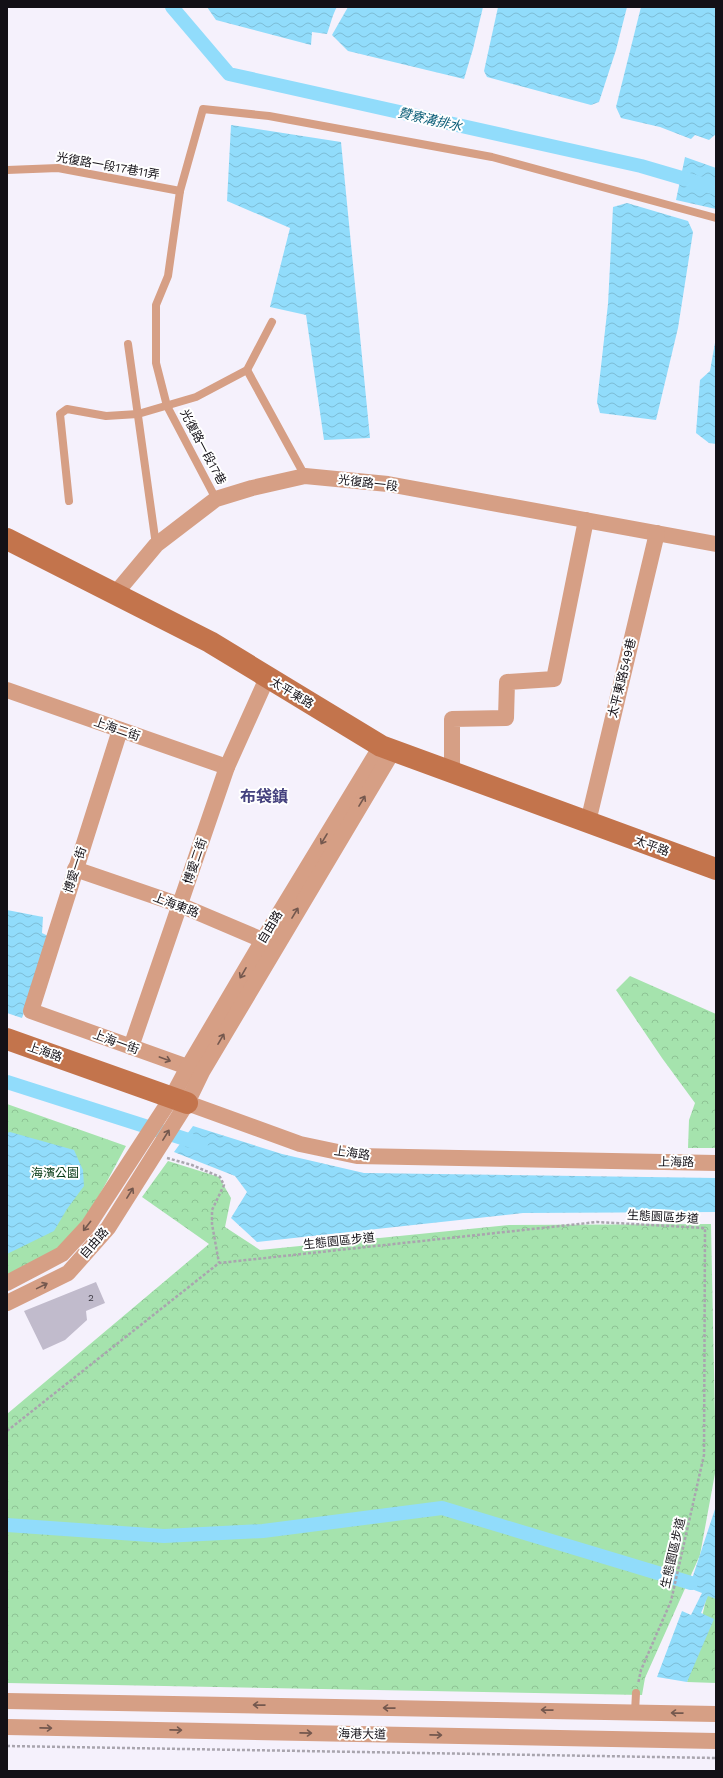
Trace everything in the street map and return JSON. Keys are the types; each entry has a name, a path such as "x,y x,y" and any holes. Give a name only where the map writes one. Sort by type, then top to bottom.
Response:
{"main road":[{"name":"太平東路","path":"7,539 210,642 267,678 387,748 588,822"},
{"name":"太平路","path":"588,822 716,869"},
{"name":"上海路","path":"7,1039 175,1107"}],"street":[{"name":"光復路一段","path":"115,594 156,545 216,499 252,488 305,476 388,484 716,544"},
{"path":"452,772 452,719 506,718 507,682 554,679 586,520"},
{"name":"太平東路549巷","path":"588,822 657,533"},
{"name":"博愛二街","path":"137,1049 180,906 227,768 267,678"},
{"name":"上海二街","path":"7,690 227,768"},
{"name":"博愛一街","path":"31,1011 120,730"},
{"name":"自由路","path":"7,1303 68,1273 108,1228 154,1155 175,1107 195,1070 269,943 387,748"},
{"name":"上海東路","path":"75,869 180,906 269,943"},
{"name":"上海一街","path":"31,1011 195,1070"},
{"name":"自由路","path":"7,1283 62,1254 88,1226 140,1147 175,1107"},
{"name":"上海路","path":"175,1107 300,1144 357,1156 716,1163"},
{"path":"7,1701 716,1714"},
{"name":"海港大道","path":"7,1727 716,1740"}],"lane":[{"name":"光復路一段17巷","path":"216,499 167,406 156,363 156,305 168,276 180,191 203,110 269,116 492,157 716,218"},
{"name":"光復路一段17巷11弄","path":"7,170 58,168 180,191"},
{"path":"69,501 60,414 67,409 106,416 138,414 196,397 247,370 272,322"},
{"path":"128,344 156,545"},
{"path":"247,370 305,476"},
{"path":"635,1712 636,1693"}],"path":[{"path":"7,1431 219,1263 212,1224 212,1210 224,1185 220,1177 192,1166 154,1155"},
{"name":"生態園區步道","path":"219,1263 597,1222 705,1228 704,1455 671,1601 641,1670 636,1693"},
{"path":"7,1746 716,1758"}],"green space":[{"path":"630,976 716,1014 716,1148 688,1148 689,1120 695,1103 662,1058 616,990"},
{"name":"海濱公園","path":"7,1104 126,1146 89,1212 70,1236 60,1246 48,1254 7,1276"},
{"path":"168,1161 219,1177 231,1198 225,1227 260,1250 509,1225 711,1224 716,1468 700,1555 645,1678 642,1695 7,1683 7,1414 209,1244 142,1197"},
{"path":"716,1556 716,1683 687,1682"}],"water":[{"path":"207,7 337,7 327,34 312,32 311,45 216,20"},
{"path":"348,7 483,7 464,79 348,51 332,35"},
{"path":"498,7 627,7 616,50 599,102 591,105 487,77 484,71"},
{"path":"641,7 716,7 716,134 709,140 695,135 691,139 660,127 621,118 616,107"},
{"path":"231,125 341,142 370,438 324,440 306,315 270,307 290,228 227,201"},
{"path":"685,157 716,168 716,209 676,200"},
{"path":"627,203 688,221 693,232 678,328 656,420 600,413 597,402 608,304 613,207"},
{"path":"716,337 716,444 709,443 696,433 700,380 710,371"},
{"path":"7,910 43,917 42,933 50,937 22,1018 7,1013"},
{"path":"193,1126 282,1154 364,1173 716,1178 716,1212 523,1213 257,1242 231,1218 247,1192 235,1176 174,1152"},
{"path":"10,1132 74,1150 83,1170 84,1186 67,1209 54,1231 7,1254 7,1133"},
{"path":"716,1506 716,1599 708,1596 701,1613 714,1619 687,1682 657,1677 682,1611 691,1615 702,1593 689,1588"}],"building":[{"path":"96,1282 105,1303 86,1311 87,1320 65,1340 43,1350 24,1311"}],"waterway":[{"name":"贊寮溝排水","path":"172,7 229,74 641,166 716,188"},
{"path":"7,1082 201,1144"},
{"path":"7,1525 164,1536 263,1531 442,1508 691,1583"}],"district":[{"name":"布袋鎮","path":"264,796"}]}
